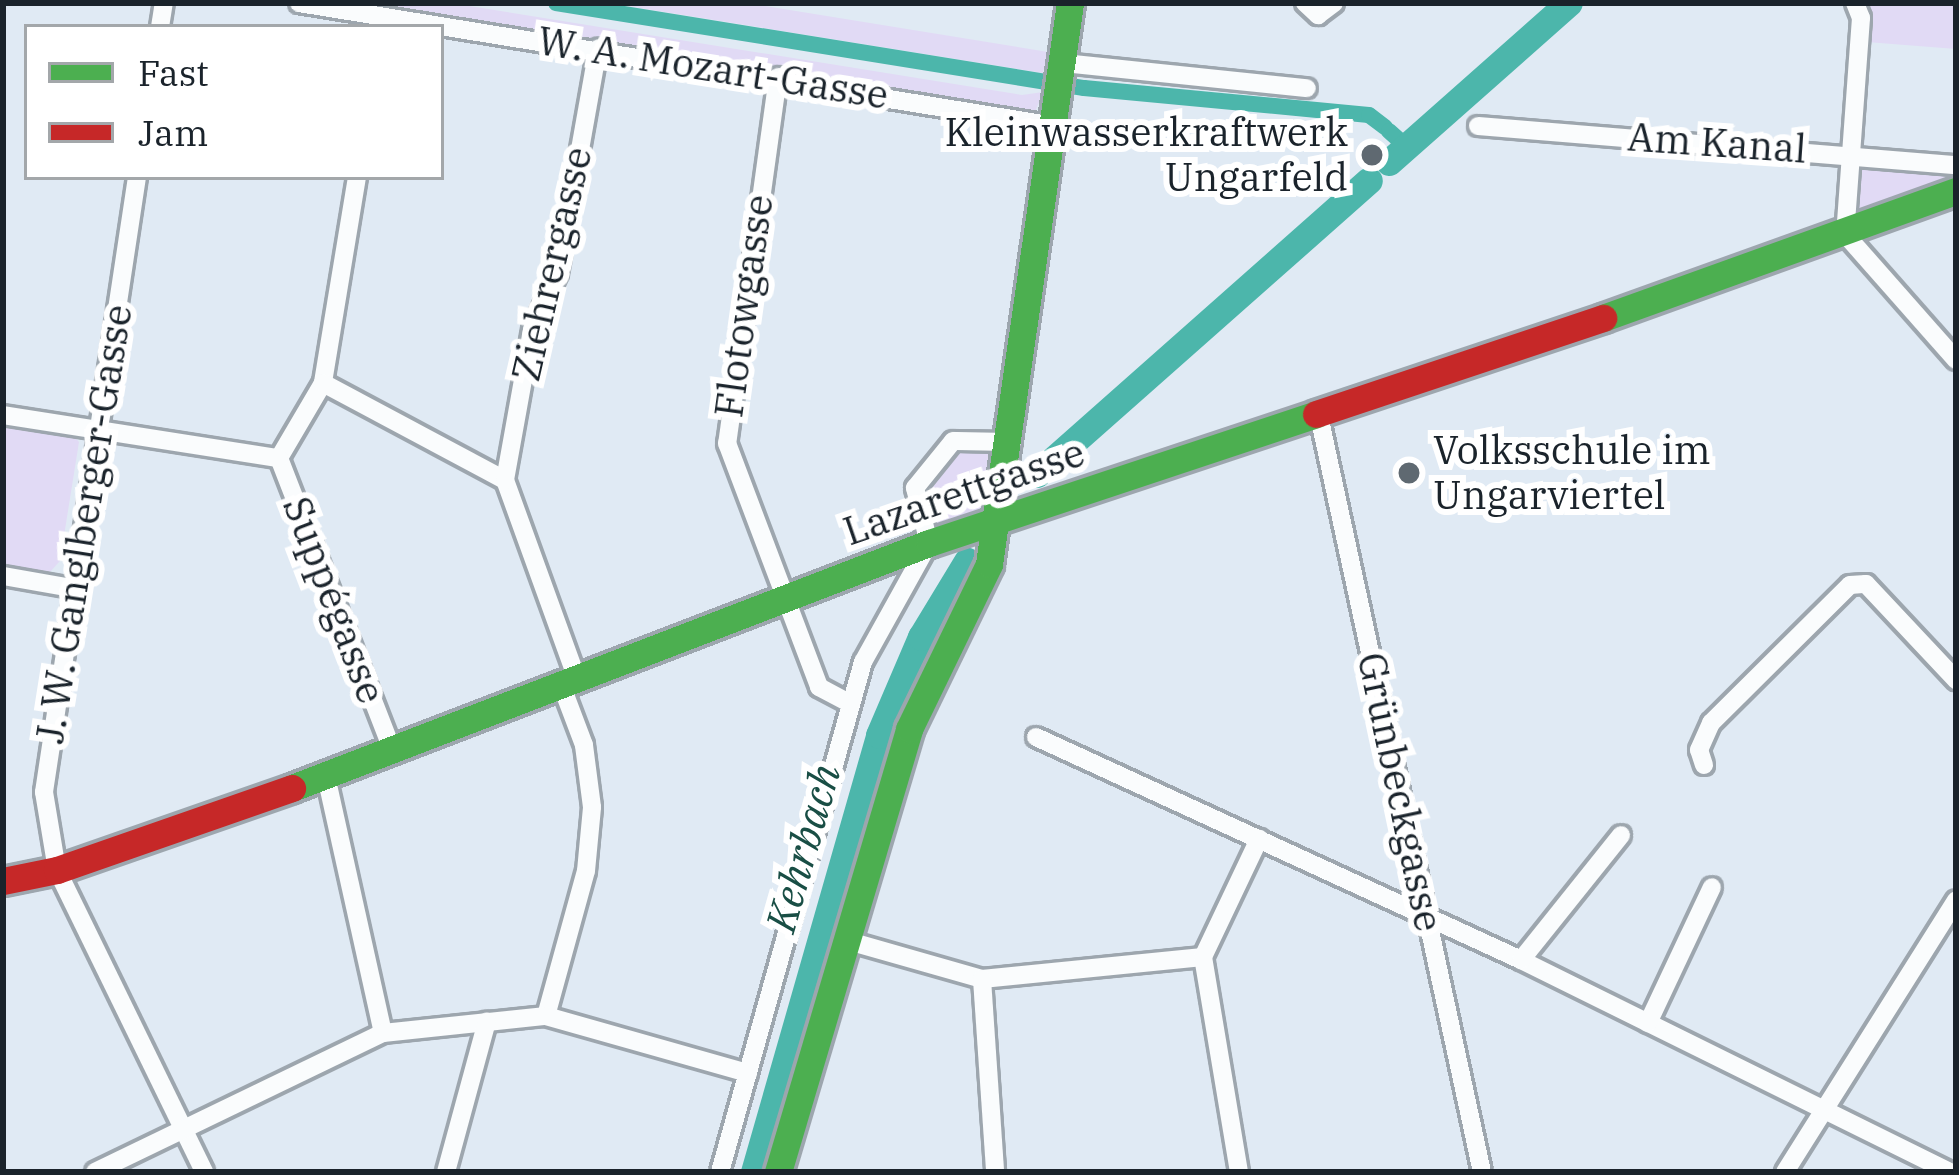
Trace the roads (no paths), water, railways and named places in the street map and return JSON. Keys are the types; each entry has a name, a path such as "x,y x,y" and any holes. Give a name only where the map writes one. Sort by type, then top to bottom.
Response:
{"street":[{"name":"W. A. Mozart-Gasse","path":"298,3 382,21"},
{"path":"778,1172 909,729 980,588 999,519 1070,3"},
{"path":"1855,3 1861,18 1845,234 1956,360"},
{"name":"W. A. Mozart-Gasse","path":"444,29 1056,119"},
{"name":"Ziehrergasse","path":"505,480 532,329 558,273 598,49"},
{"path":"1062,66 1307,88"},
{"name":"Flotowgasse","path":"778,77 725,411 727,443 819,687 851,704"},
{"name":"Am Kanal","path":"1478,125 1848,153 1956,166"},
{"name":"J. W. Ganglberger-Gasse","path":"137,180 44,792 57,870 204,1172"},
{"name":"Suppégasse","path":"357,180 323,382 279,458 392,750"},
{"name":"Lazarettgasse","path":"3,881 57,870 326,776 929,543 1845,234 1956,191"},
{"path":"323,382 505,480 569,681 592,807 586,871 546,1016"},
{"name":"Grünbeckgasse","path":"1318,412 1483,1172"},
{"path":"3,415 279,458"},
{"path":"720,1172 851,704 872,644 929,543 915,488 953,441 1012,442"},
{"path":"3,576 72,588"},
{"path":"1704,765 1700,750 1711,723 1850,586 1865,584 1956,680"},
{"path":"1036,736 1521,960 1826,1106 1950,1172"},
{"path":"326,776 383,1033"},
{"path":"1521,960 1621,836"},
{"path":"1239,1172 1203,957 1259,839"},
{"path":"1648,1023 1712,887"},
{"path":"1785,1172 1956,900"},
{"path":"845,940 982,979 1203,957"},
{"path":"982,979 995,1172"},
{"path":"95,1172 383,1033 546,1016 748,1073"},
{"path":"446,1172 487,1022"}],"waterway":[{"path":"556,3 1084,88 1369,115 1385,127"},
{"name":"Kehrbach","path":"1389,162 1569,3"},
{"path":"1389,131 1407,147"},
{"name":"Kehrbach","path":"1037,474 1369,180"},
{"name":"Kehrbach","path":"754,1172 879,735 921,637 967,561"}],"place":[{"name":"Kleinwasserkraftwerk Ungarfeld","path":"1372,155"},
{"name":"Volksschule im Ungarviertel","path":"1409,473"}]}
